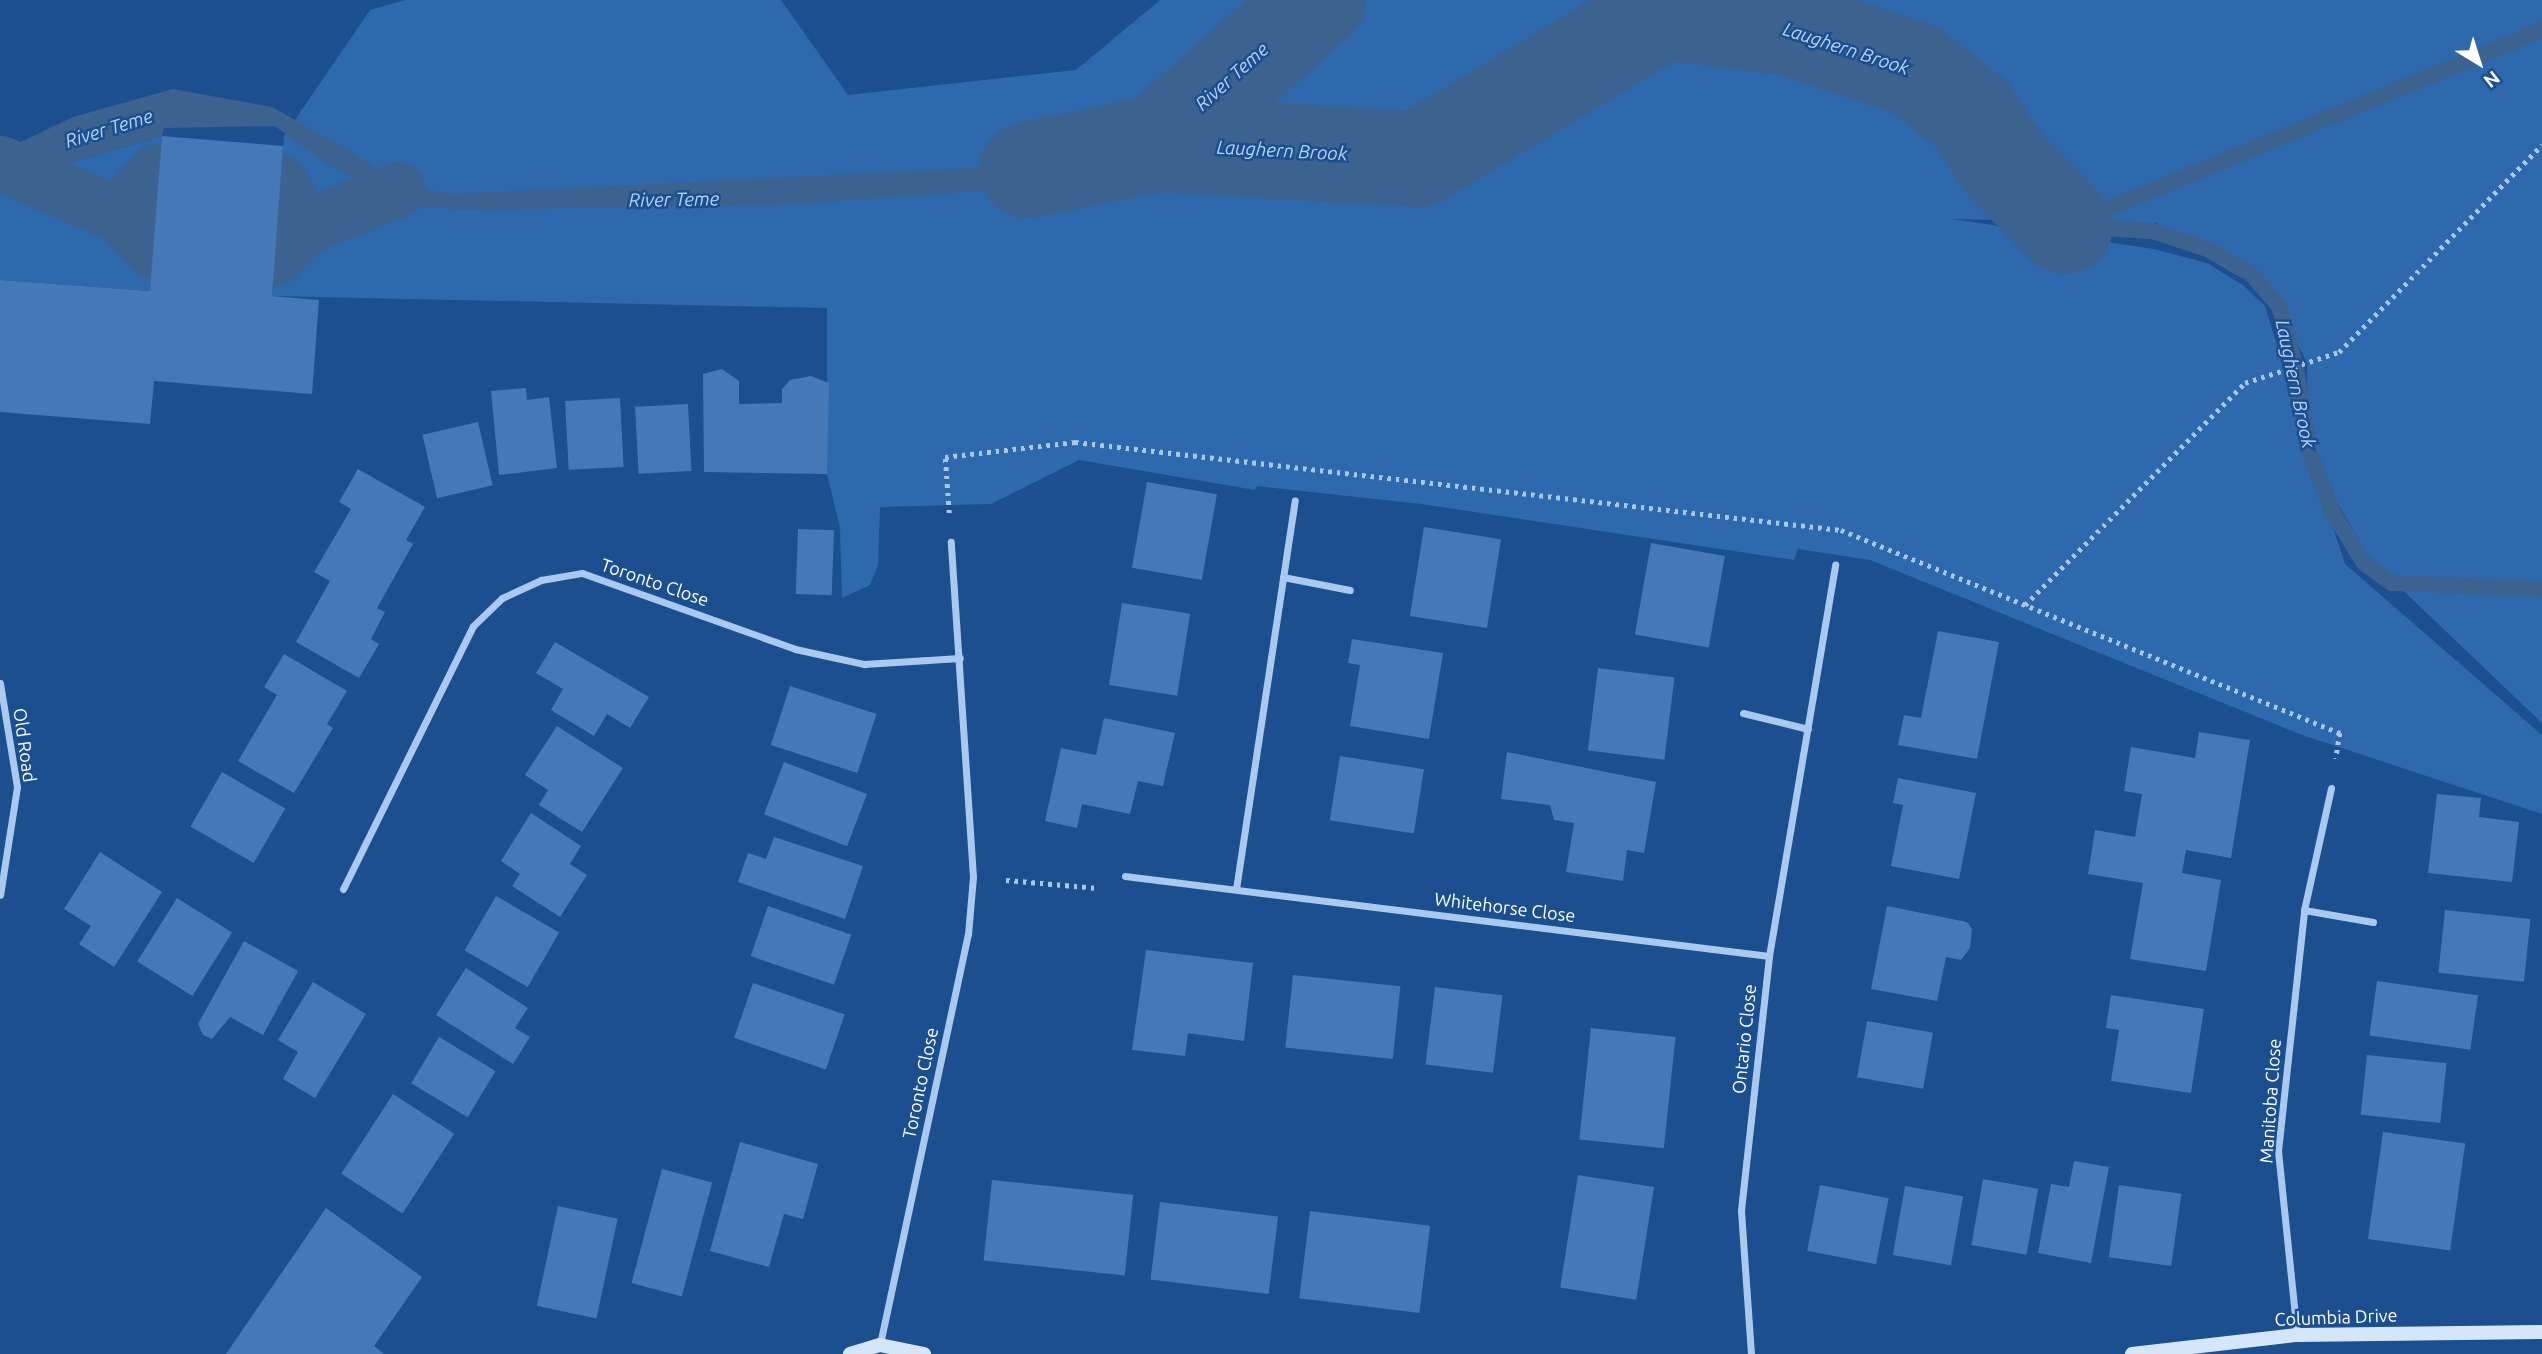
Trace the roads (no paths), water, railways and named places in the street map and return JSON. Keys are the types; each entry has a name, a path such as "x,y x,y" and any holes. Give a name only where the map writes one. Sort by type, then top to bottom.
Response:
{"street":[{"path":"1236,889 1295,500"},
{"name":"Toronto Close","path":"880,1345 968,934 973,877 951,542"},
{"name":"Ontario Close","path":"1751,1354 1741,1210 1769,956 1835,565"},
{"name":"Toronto Close","path":"343,888 473,626 502,598 541,580 582,573 795,649 864,664 960,658"},
{"path":"1283,577 1350,590"},
{"name":"Old Road","path":"0,683 17,786 0,895"},
{"path":"1743,712 1808,729"},
{"name":"Manitoba Close","path":"2297,1335 2278,1152 2304,910 2331,788"},
{"name":"Whitehorse Close","path":"1125,876 1769,956"},
{"path":"2304,910 2373,922"},
{"name":"Columbia Drive","path":"2132,1354 2297,1335 2542,1332"},
{"path":"850,1354 880,1345 924,1354"}],"water":[{"path":"173,89 272,107 355,154 400,186 453,194 971,168 1151,129 1157,153 1000,190 779,205 459,210 422,206 375,188 325,163 275,126 164,128 162,136 0,183 0,152 73,117"}],"waterway":[{"name":"River Teme","path":"1027,170 1156,144 1318,0"},
{"name":"Laughern Brook","path":"1156,144 1419,159 1664,12 1789,28 1914,69 1971,114 2006,166 2065,226"},
{"path":"2070,224 2542,30"},
{"path":"1,164 117,214 154,252"},
{"path":"117,214 159,171"},
{"path":"280,182 305,227"},
{"path":"274,259 305,227 398,190"},
{"name":"Laughern Brook","path":"2065,226 2152,231 2207,249 2251,274 2279,306 2296,368 2309,451 2333,513 2364,563 2392,583 2542,589"}]}
